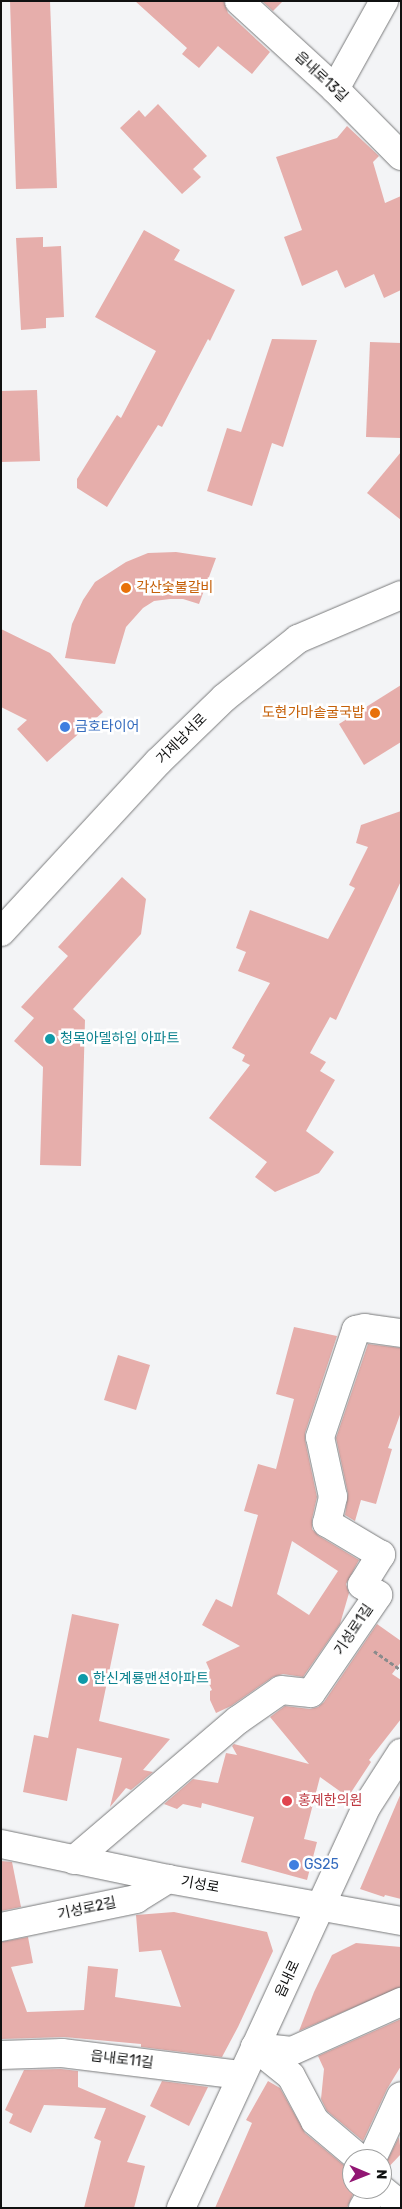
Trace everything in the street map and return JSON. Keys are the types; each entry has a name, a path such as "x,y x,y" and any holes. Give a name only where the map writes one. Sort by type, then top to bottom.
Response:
{"street":[{"name":"읍내로13길","path":"239,1 335,88 401,156"},
{"path":"335,88 384,1"},
{"name":"거제남서로","path":"1,932 158,762 224,698 298,639 401,595"},
{"name":"기성로1길","path":"74,1860 238,1720 282,1690 311,1693 378,1595 362,1585 381,1555 327,1523 333,1497 320,1437 356,1330 365,1328 401,1332"},
{"name":"읍내로","path":"181,2208 366,1806 401,1753"},
{"name":"기성로","path":"1,1844 168,1879 401,1921"},
{"name":"기성로2길","path":"1,1927 136,1899 168,1879"},
{"path":"255,2047 292,2051 401,2002"},
{"path":"255,2047 291,2076 315,2121 348,2149"},
{"name":"읍내로11길","path":"1,2055 62,2053 242,2075"},
{"path":"377,2149 401,2096"}],"path":[{"path":"351,1635 401,1670"}],"building":[{"path":"10,1 50,1 57,188 16,189"},
{"path":"135,1 224,1 228,13 270,52 252,74 218,46 199,68 182,54 187,48"},
{"path":"262,1 283,1 273,11"},
{"path":"158,104 207,156 193,169 201,177 182,194 120,128 139,110 145,117"},
{"path":"347,126 379,156 373,162 385,203 401,196 401,290 384,298 374,274 345,288 337,270 302,286 284,237 302,230 276,157 337,138"},
{"path":"144,230 180,250 174,260 235,290 210,341 208,339 162,427 158,425 107,507 77,488 77,479 117,415 121,418 156,351 95,317"},
{"path":"43,237 43,247 61,246 64,317 46,318 46,328 21,330 16,238"},
{"path":"272,339 317,340 283,447 272,443 252,506 207,491 227,428 241,432"},
{"path":"370,342 401,343 401,438 366,437"},
{"path":"37,390 40,461 1,462 1,391"},
{"path":"401,452 401,520 367,493"},
{"path":"176,552 216,558 199,604 183,599 170,599 154,601 143,608 126,627 115,664 65,658 72,624 83,600 95,582 126,562 148,553"},
{"path":"1,629 50,653 103,712 47,762 17,729 27,720 1,707"},
{"path":"401,685 401,742 364,765 339,724"},
{"path":"401,811 401,881 336,1020 330,1017 310,1053 326,1062 320,1071 335,1080 306,1131 334,1152 319,1173 275,1192 255,1177 267,1162 209,1118 250,1065 242,1061 245,1055 232,1048 270,983 238,971 246,952 236,948 250,910 328,939 355,888 349,885 368,847 356,843 361,825"},
{"name":"청목아델하임 아파트","path":"122,877 146,899 141,934 73,1009 85,1020 81,1166 40,1165 43,1067 14,1041 34,1018 21,1007 68,956 58,947"},
{"path":"294,1327 337,1336 305,1433 317,1497 312,1519 312,1529 319,1536 359,1560 346,1584 349,1593 340,1624 303,1677 283,1674 273,1677 231,1706 216,1713 210,1700 210,1691 212,1690 204,1674 210,1671 206,1662 240,1646 202,1625 216,1599 232,1607 258,1515 244,1511 258,1464 276,1469 294,1399 276,1394","holes":["292,1541 338,1571 309,1615 277,1594"]},
{"path":"368,1344 401,1348 401,1412 388,1448 392,1449 376,1504 361,1500 355,1521 345,1515 348,1494 336,1438"},
{"path":"118,1355 150,1365 136,1410 104,1400"},
{"name":"한신계룡맨션아파트","path":"72,1614 119,1624 99,1721 170,1739 143,1770 153,1772 131,1790 126,1788 110,1807 122,1758 77,1748 67,1801 23,1792 34,1735 48,1738"},
{"path":"377,1624 401,1641 401,1662 392,1674 401,1680 401,1719 369,1760 371,1762 348,1797 320,1777 304,1839 317,1842 307,1880 241,1862 254,1817 202,1803 201,1808 183,1804 177,1809 164,1804 193,1779 218,1783 226,1753 237,1755 232,1746 234,1744 309,1764 270,1717 285,1706 310,1709 318,1707 324,1702"},
{"path":"401,1793 401,1899 385,1895 384,1897 360,1889"},
{"path":"1,1861 12,1862 21,1907 1,1911"},
{"path":"174,1912 267,1932 273,1951 222,2057 141,2047 141,2044 64,2037 1,2039 1,1942 28,1937 33,1963 11,1967 27,2012 84,2010 88,1966 118,1969 115,1997 181,2007 161,1950 139,1952 136,1915"},
{"path":"356,1943 401,1947 401,1987 299,2031 314,1992 332,1955"},
{"path":"401,2019 401,2066 387,2089 363,2141 327,2111 321,2099 324,2069 318,2056"},
{"path":"61,2069 78,2071 78,2087 146,2116 127,2162 145,2166 134,2208 84,2208 101,2141 94,2138 106,2108 44,2105 31,2133 9,2123 13,2114 5,2110 24,2070"},
{"path":"162,2081 208,2087 189,2126 150,2106"},
{"path":"268,2081 280,2088 305,2133 342,2164 342,2199 351,2199 347,2208 215,2208 252,2123 246,2120"},
{"path":"399,2137 401,2154 392,2163 392,2151"}],"place":[{"name":"각산숯불갈비","path":"126,588"},
{"name":"도현가마솥굴국밥","path":"375,713"},
{"name":"금호타이어","path":"65,727"},
{"name":"청목아델하임 아파트","path":"50,1039"},
{"name":"한신계룡맨션아파트","path":"83,1679"},
{"name":"홍제한의원","path":"287,1801"},
{"name":"GS25","path":"294,1865"}]}
